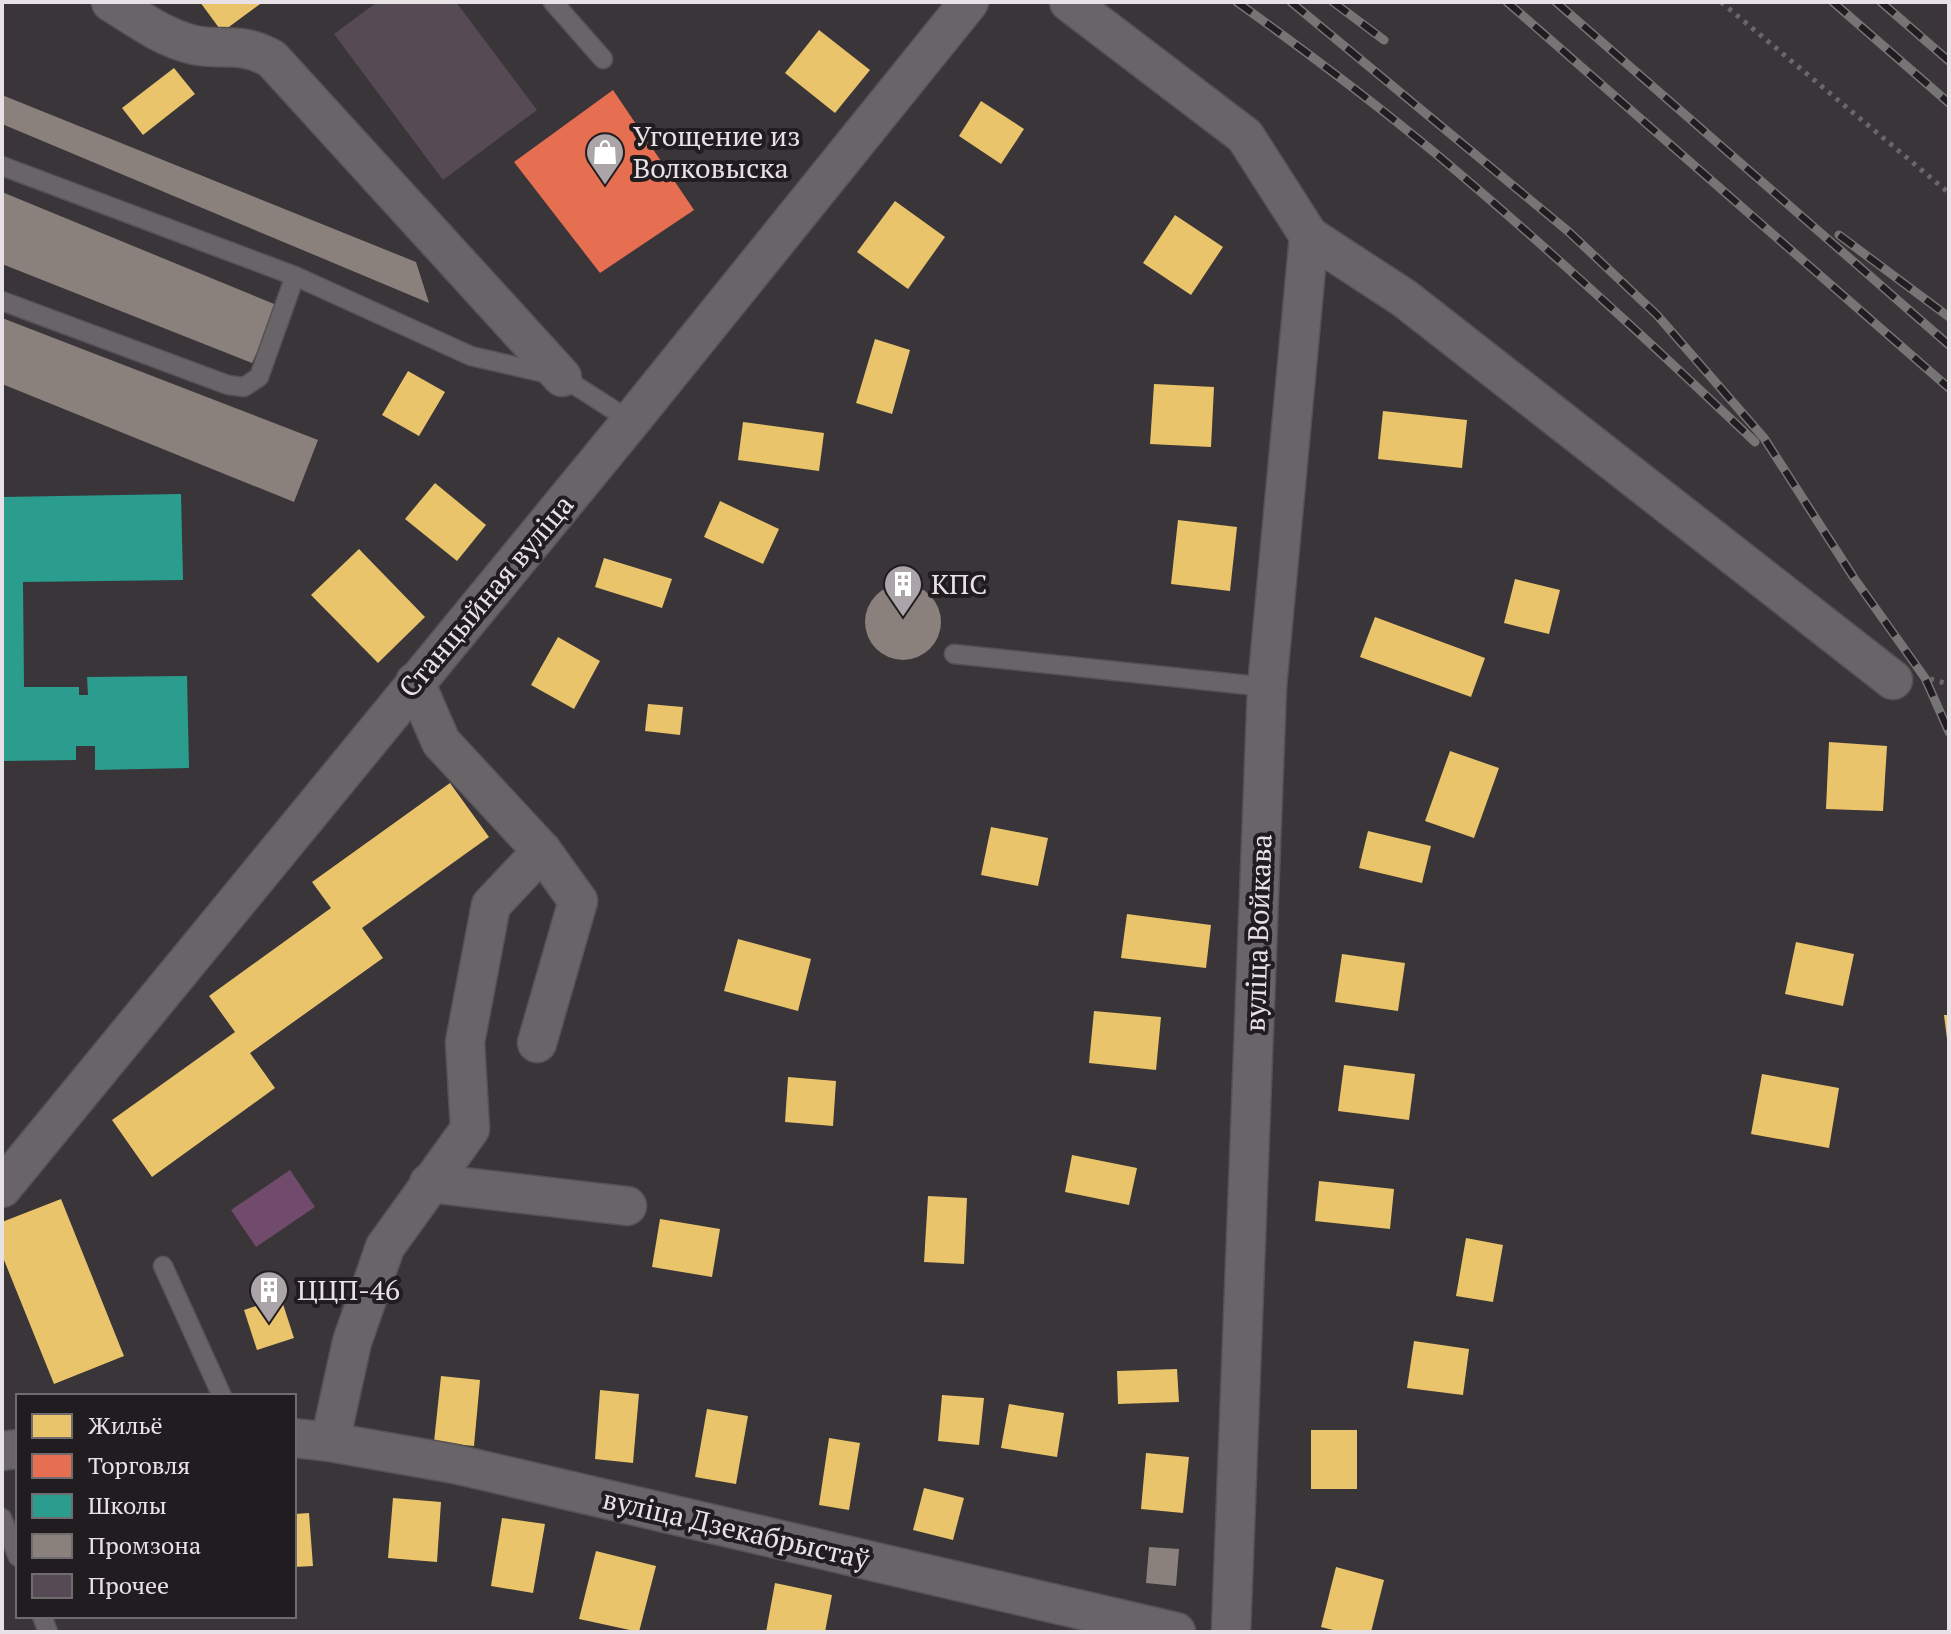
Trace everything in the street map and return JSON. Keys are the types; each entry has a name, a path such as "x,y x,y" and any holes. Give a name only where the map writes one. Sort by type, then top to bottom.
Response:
{"street":[{"path":"111,2 162,33 194,45 256,49 272,59 562,377"},
{"name":"Станцыйная вуліца","path":"2,1188 631,421 969,2"},
{"path":"1069,2 1245,136 1309,236 1404,298 1893,680"},
{"name":"вуліца Войкава","path":"1231,1632 1267,687 1309,236"},
{"path":"415,682 441,742 542,851 578,901 537,1043"},
{"path":"312,1440 352,1342 385,1247 470,1129 465,1042 491,905 542,851"},
{"path":"429,1183 627,1206"},
{"name":"вуліца Дзекабрыстаў","path":"312,1440 471,1467 1176,1632"}],"lane":[{"path":"553,2 603,59"},
{"path":"2,166 295,276 471,356 562,377 631,421"},
{"path":"2,301 228,385 244,387 259,377 295,276"},
{"path":"954,654 1267,687"},
{"path":"163,1266 221,1394"},
{"path":"2,1518 16,1552"}],"path":[{"path":"1721,2 1949,193"}],"shaded area":[{"path":"290,1170 315,1207 256,1247 231,1210"}],"building: Жильё":[{"path":"200,2 263,2 222,32"},
{"path":"819,30 870,70 835,113 785,73"},
{"path":"174,68 195,94 143,135 122,108"},
{"path":"981,101 1024,129 1001,164 959,136"},
{"path":"895,201 945,237 908,289 857,252"},
{"path":"1175,215 1223,247 1191,295 1143,263"},
{"path":"875,339 910,350 892,414 856,403"},
{"path":"408,371 445,392 419,436 382,415"},
{"path":"1154,384 1214,387 1211,447 1150,444"},
{"path":"1383,411 1467,420 1462,468 1378,459"},
{"path":"743,422 824,433 819,471 738,460"},
{"path":"435,483 486,525 457,561 405,519"},
{"path":"720,501 779,529 763,564 704,537"},
{"path":"1178,520 1237,527 1230,591 1171,584"},
{"path":"359,549 425,617 378,663 311,595"},
{"path":"604,558 672,579 662,608 595,587"},
{"path":"1515,579 1560,590 1549,634 1504,623"},
{"path":"1375,617 1485,658 1471,697 1360,657"},
{"path":"558,637 600,661 574,709 531,685"},
{"path":"648,704 683,707 680,735 645,731"},
{"path":"1829,742 1887,746 1883,811 1826,809"},
{"path":"1450,751 1499,768 1474,838 1425,821"},
{"path":"450,783 489,837 362,928 383,958 250,1053 275,1088 152,1177 112,1120 235,1032 209,996 331,908 312,882"},
{"path":"991,827 1048,838 1038,886 981,875"},
{"path":"1368,831 1431,846 1422,883 1359,868"},
{"path":"1127,914 1211,925 1206,968 1121,958"},
{"path":"738,939 811,959 798,1011 724,991"},
{"path":"1796,942 1854,954 1843,1006 1785,994"},
{"path":"1342,954 1405,963 1398,1011 1335,1002"},
{"path":"1094,1011 1161,1017 1156,1070 1089,1063"},
{"path":"1944,1015 1949,1015 1949,1039 1947,1039"},
{"path":"1344,1065 1415,1074 1409,1120 1338,1111"},
{"path":"1762,1074 1839,1088 1829,1148 1751,1134"},
{"path":"788,1077 836,1081 833,1126 785,1122"},
{"path":"1072,1155 1137,1168 1129,1205 1065,1192"},
{"path":"1319,1181 1394,1189 1390,1229 1315,1221"},
{"path":"928,1196 967,1198 964,1264 924,1262"},
{"path":"61,1199 124,1356 54,1384 2,1255 2,1222"},
{"path":"660,1219 720,1229 712,1277 652,1267"},
{"path":"1466,1238 1503,1245 1493,1302 1456,1296"},
{"name":"ЦЦП-46","path":"281,1298 294,1338 257,1350 244,1310"},
{"path":"1414,1341 1469,1349 1463,1395 1407,1388"},
{"path":"1177,1369 1179,1402 1118,1404 1117,1371"},
{"path":"441,1376 480,1380 474,1446 434,1442"},
{"path":"600,1390 639,1394 633,1463 595,1459"},
{"path":"942,1395 984,1398 979,1445 938,1441"},
{"path":"1009,1404 1064,1413 1057,1457 1001,1448"},
{"path":"707,1409 748,1416 736,1484 695,1477"},
{"path":"1311,1430 1357,1430 1357,1489 1311,1489"},
{"path":"829,1438 860,1443 849,1510 819,1505"},
{"path":"1146,1453 1189,1457 1183,1513 1141,1509"},
{"path":"924,1488 964,1498 953,1540 913,1530"},
{"path":"393,1498 441,1502 437,1562 388,1558"},
{"path":"309,1513 313,1566 296,1567 296,1514"},
{"path":"502,1518 545,1524 533,1593 491,1586"},
{"path":"596,1551 656,1566 639,1632 579,1619"},
{"path":"1336,1567 1384,1580 1371,1632 1341,1632 1321,1627"},
{"path":"775,1583 832,1595 825,1632 766,1632"}],"building: Торговля":[{"name":"Угощение из Волковыска","path":"613,90 694,210 600,273 514,162"}],"building: Школы":[{"path":"181,494 183,580 23,582 24,687 79,687 79,695 88,695 87,677 187,676 189,768 95,770 95,746 76,746 76,760 2,761 2,497"}],"building: Промзона":[{"path":"2,95 416,262 429,303 2,124"},
{"path":"2,192 279,306 252,363 2,264"},
{"path":"2,318 318,440 294,502 2,384"},
{"name":"КПС","path":"903,584 917,587 930,595 938,608 941,622 938,636 930,649 917,657 903,660 889,657 876,649 868,636 865,622 868,608 876,595 889,587"},
{"path":"1149,1547 1179,1549 1176,1586 1146,1583"}],"building: Прочее":[{"path":"377,2 456,2 537,110 443,180 334,34"}],"railway":[{"path":"1237,2 1411,133 1476,188 1755,442"},
{"path":"1291,2 1569,232 1657,315 1764,438 1854,578 1925,678 1949,732"},
{"path":"1333,2 1384,40"},
{"path":"1507,2 1949,388"},
{"path":"1556,2 1949,345"},
{"path":"1833,2 1949,103"},
{"path":"1881,2 1949,61"},
{"path":"1839,235 1949,317"}],"place":[{"name":"Угощение из Волковыска","path":"605,186"},
{"name":"КПС","path":"903,618"},
{"name":"ЦЦП-46","path":"269,1324"}]}
